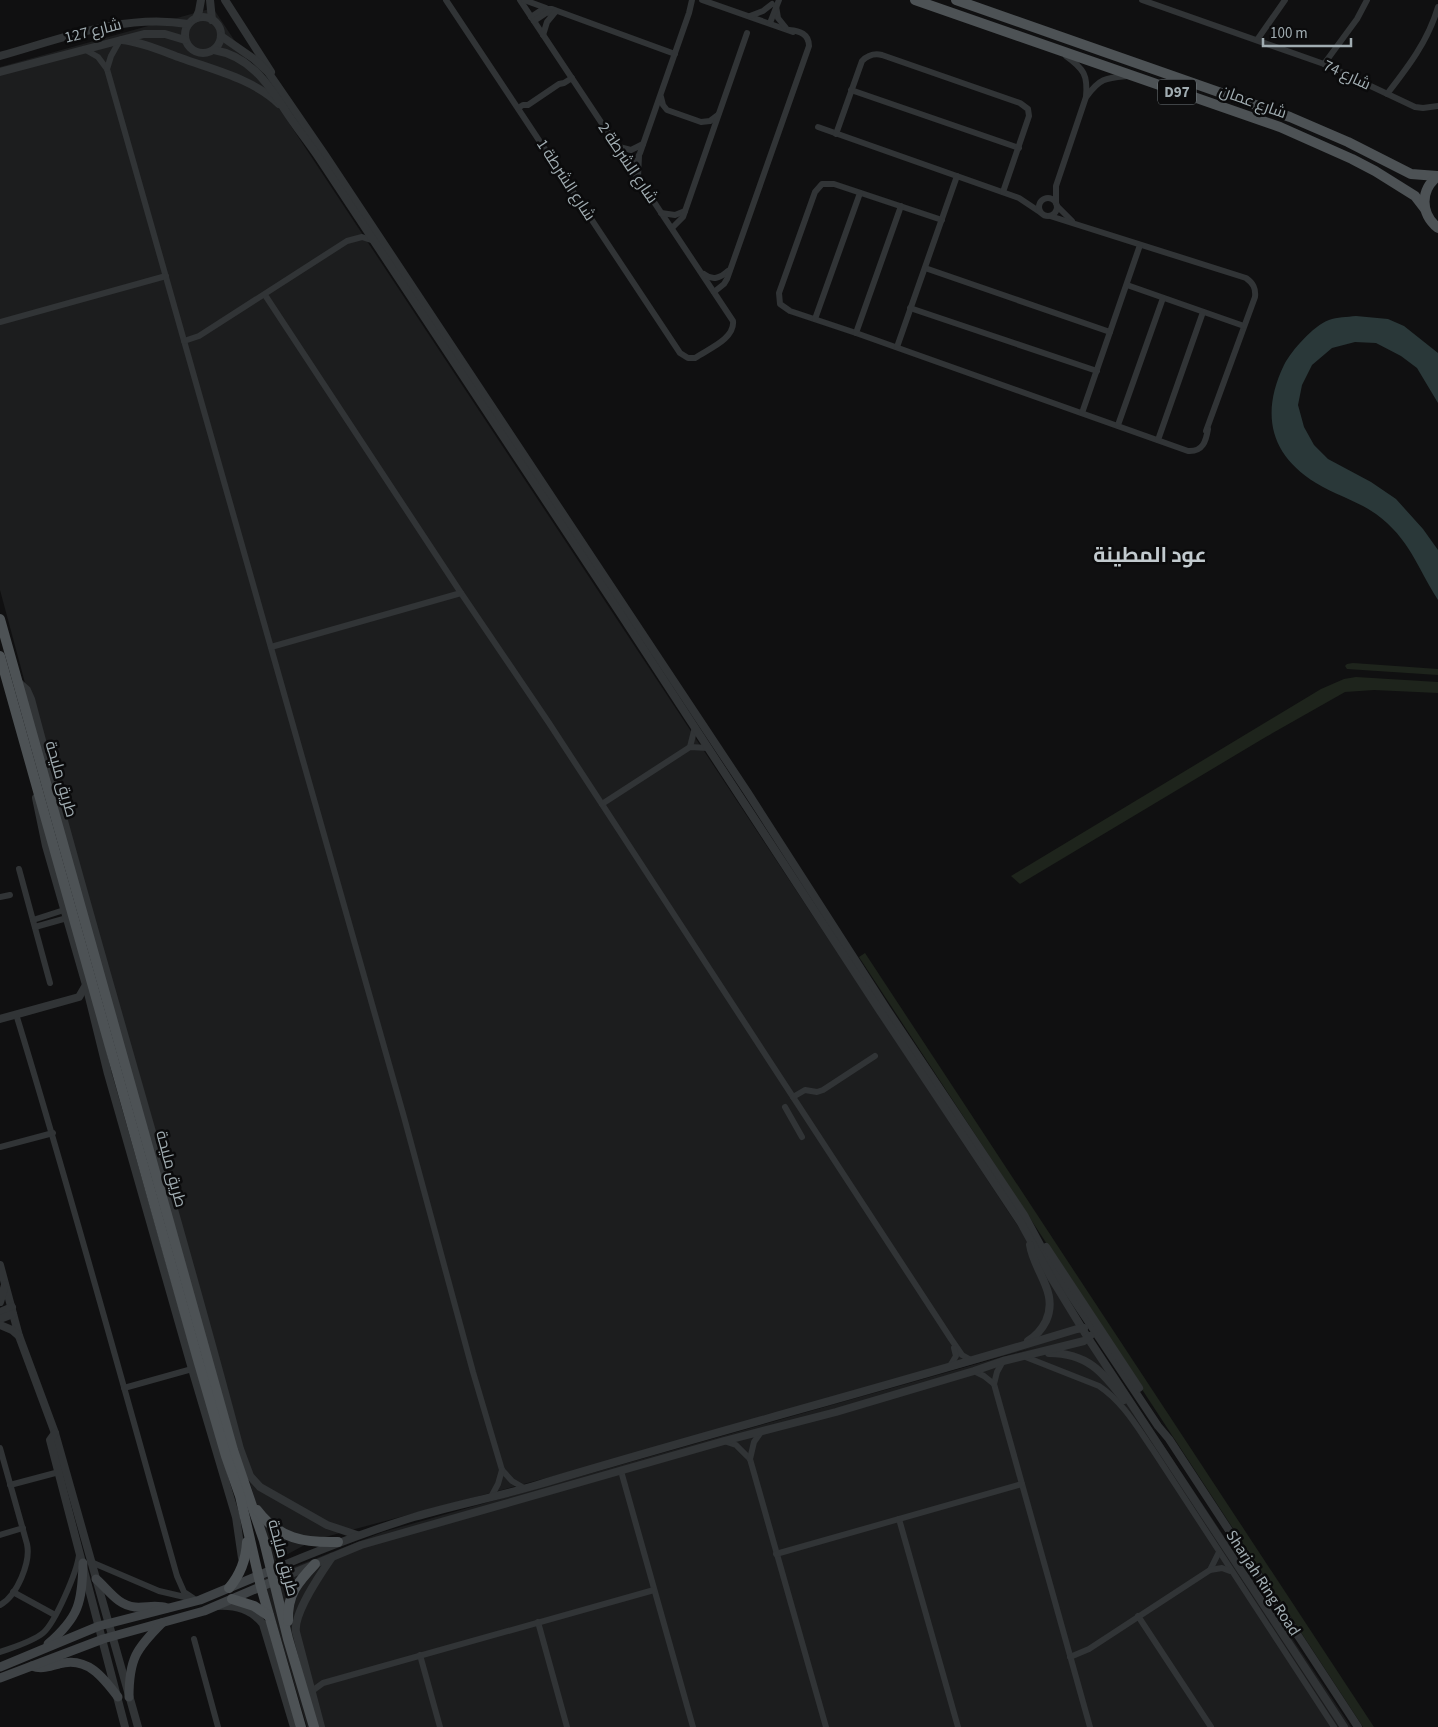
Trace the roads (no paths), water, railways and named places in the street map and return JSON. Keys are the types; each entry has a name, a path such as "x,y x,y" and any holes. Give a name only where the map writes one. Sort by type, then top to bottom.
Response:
{"main road":[{"name":"شارع عمان","path":"915,0 1256,118 1317,143 1352,159 1405,189 1419,199 1428,216 1438,228"},
{"name":"شارع عمان","path":"956,0 1290,117 1348,142 1411,174 1438,176"},
{"path":"1424,209 1425,194 1432,181 1438,176"},
{"name":"طريق مليحة","path":"0,619 103,971 210,1356 233,1450 252,1502 268,1584 317,1723"},
{"name":"طريق مليحة","path":"0,656 118,1080 220,1436 240,1496 248,1534"},
{"path":"108,1074 118,1080"},
{"path":"135,1165 139,1151"},
{"path":"252,1502 273,1527 292,1538 315,1542 338,1542"},
{"path":"229,1588 238,1576 242,1566 248,1534"},
{"path":"1,1666 99,1626 169,1609 229,1588 265,1572 257,1548 248,1534"},
{"path":"42,1649 63,1630 76,1612 87,1563"},
{"path":"288,1639 290,1598 301,1580 315,1564"},
{"path":"96,1579 115,1598 126,1605 139,1607 156,1605 169,1609"},
{"path":"0,1678 102,1639 112,1638 193,1615 268,1584 298,1683 307,1691"},
{"name":"طريق مليحة","path":"268,1584 269,1616 301,1727"},
{"path":"232,1600 254,1606 269,1616"},
{"path":"129,1697 130,1672 134,1657 142,1644 162,1623"},
{"path":"32,1666 42,1668 68,1662 87,1666 102,1676 118,1697"}],"street":[{"path":"196,18 201,0"},
{"path":"210,0 212,20"},
{"path":"225,0 267,64 273,78"},
{"name":"شارع الشرطة 1","path":"446,0 680,353 688,358 695,358 727,337 733,328"},
{"name":"شارع الشرطة 2","path":"520,0 722,304 733,321 733,328"},
{"path":"524,0 675,54"},
{"path":"638,179 639,156 642,146 694,0"},
{"path":"702,0 788,29 799,36 805,45 804,57 724,284 722,304"},
{"name":"شارع 74","path":"1142,0 1324,64 1415,107 1438,106"},
{"path":"1256,40 1286,0"},
{"path":"1324,64 1357,19 1367,0"},
{"path":"750,16 763,11 775,2"},
{"path":"768,22 775,2"},
{"path":"775,2 778,18 788,29"},
{"path":"533,19 546,8"},
{"path":"1387,94 1424,43 1438,8"},
{"path":"533,19 556,11"},
{"path":"543,35 547,22 556,11"},
{"path":"214,50 220,41 219,27 212,20 203,17 196,18 188,24 185,29 185,40 188,46 197,52 203,53 214,50 234,55 252,67 270,86 695,726 1030,1238 1082,1328 1092,1332 1169,1439"},
{"name":"شارع 127","path":"0,56 120,23 159,20 188,24"},
{"path":"679,240 684,214 747,33"},
{"name":"شارع 127","path":"0,72 144,34 165,34 185,40"},
{"path":"221,36 260,64 273,78 742,785 886,1008 1138,1387 1165,1429 1169,1439"},
{"path":"108,69 110,56 120,40 148,46 247,83 270,97 286,111"},
{"path":"84,49 98,57 108,69 404,1117 473,1372 502,1470 524,1488"},
{"path":"1050,216 1054,213 1058,181 1086,97 1088,85 1084,72 1076,62 1059,51"},
{"path":"836,134 862,62 867,56 876,54 1020,103 1028,109 1030,116 1003,192"},
{"path":"1086,97 1101,80 1130,75"},
{"path":"520,111 523,104 528,105 570,76"},
{"path":"852,90 1019,148"},
{"path":"660,96 667,110 701,122 710,122 718,114"},
{"path":"818,128 1020,198 1032,200 1052,199 1063,213 1075,223"},
{"path":"618,147 631,150 642,146"},
{"path":"627,162 642,146"},
{"path":"627,162 639,156"},
{"path":"896,348 957,176"},
{"path":"1040,212 1039,206 1058,181"},
{"path":"942,220 834,184 822,184 818,187 783,284 783,301 787,307 798,313 1178,447 1191,447 1198,444 1208,429 1251,308 1251,290 1247,284 1238,277 1075,223 1044,215 1020,198"},
{"path":"815,319 860,193"},
{"path":"856,333 901,206"},
{"path":"661,213 684,214"},
{"path":"670,226 684,214"},
{"path":"184,342 199,336 347,241 362,237 374,241"},
{"path":"1082,413 1140,244"},
{"path":"925,268 1110,332"},
{"path":"701,272 707,277 715,278 728,273"},
{"path":"712,289 728,273"},
{"path":"0,322 166,276"},
{"path":"712,289 724,284"},
{"path":"1127,285 1244,326"},
{"path":"265,295 602,804 951,1339 962,1355 971,1360"},
{"path":"1118,425 1163,298"},
{"path":"910,308 1097,371"},
{"path":"1158,440 1204,312"},
{"path":"271,647 462,593"},
{"path":"690,747 695,726"},
{"path":"602,804 690,747 708,748"},
{"path":"37,788 36,800 40,822 86,985 108,1074 236,1518 242,1550 242,1566"},
{"path":"19,869 50,983"},
{"path":"0,897 10,895"},
{"path":"34,923 66,914"},
{"path":"0,1019 79,996 86,985"},
{"path":"79,996 90,1004"},
{"path":"16,1014 53,1133 177,1576 184,1592 196,1599"},
{"path":"793,1097 805,1090 820,1091 874,1056"},
{"path":"785,1107 802,1136"},
{"path":"797,1127 808,1120"},
{"path":"0,1147 53,1133"},
{"path":"1024,1215 1052,1267 1160,1445 1344,1727"},
{"path":"1020,1346 1039,1332 1049,1316 1050,1307 1048,1291 1032,1254 1030,1238"},
{"path":"0,1265 20,1336 55,1433 87,1563 102,1639 126,1727"},
{"path":"0,1302 5,1283"},
{"path":"0,1312 12,1310"},
{"path":"0,1319 12,1310"},
{"path":"0,1325 20,1336"},
{"path":"265,1572 357,1535 417,1516 816,1406 1082,1328"},
{"path":"268,1584 361,1545 724,1441 836,1412 1031,1354 1092,1332"},
{"path":"950,1366 955,1359 956,1353 951,1339"},
{"path":"1031,1354 1060,1353 1073,1355 1089,1363 1120,1395 1149,1434 1160,1445"},
{"path":"210,1356 252,1480 260,1487 321,1522 357,1535"},
{"path":"1022,1356 1090,1382 1115,1398 1153,1450 1334,1727"},
{"path":"1003,1361 997,1372 994,1384 1090,1727"},
{"path":"124,1388 192,1369"},
{"path":"974,1371 994,1384"},
{"path":"761,1432 752,1447 750,1459 826,1727"},
{"path":"55,1433 50,1440 80,1552 96,1579 138,1727"},
{"name":"Sharjah Ring Road","path":"1169,1439 1358,1727"},
{"path":"724,1441 736,1445 750,1459"},
{"path":"0,1448 28,1549 27,1560 13,1592 0,1605"},
{"path":"491,1497 498,1484 502,1470"},
{"path":"621,1470 693,1727"},
{"path":"10,1485 59,1472"},
{"path":"776,1554 1022,1484"},
{"path":"899,1519 958,1727"},
{"path":"0,1535 23,1528"},
{"path":"0,1652 41,1634 48,1628 76,1570 80,1552"},
{"path":"1210,1570 1219,1552"},
{"path":"307,1691 309,1678 296,1632 297,1619 333,1556"},
{"path":"87,1563 159,1591 196,1599"},
{"path":"1070,1656 1088,1649 1210,1570 1222,1568 1232,1572"},
{"path":"167,1593 176,1584 177,1576"},
{"path":"307,1691 323,1683 654,1590"},
{"path":"13,1592 55,1615"},
{"path":"215,1606 244,1608 263,1624 294,1727"},
{"path":"1138,1616 1211,1727"},
{"path":"538,1622 567,1727"},
{"path":"194,1639 218,1727"},
{"path":"420,1655 440,1727"},
{"path":"309,1678 323,1683"}],"district":[{"name":"عود المطينة","path":"1150,555"}]}
